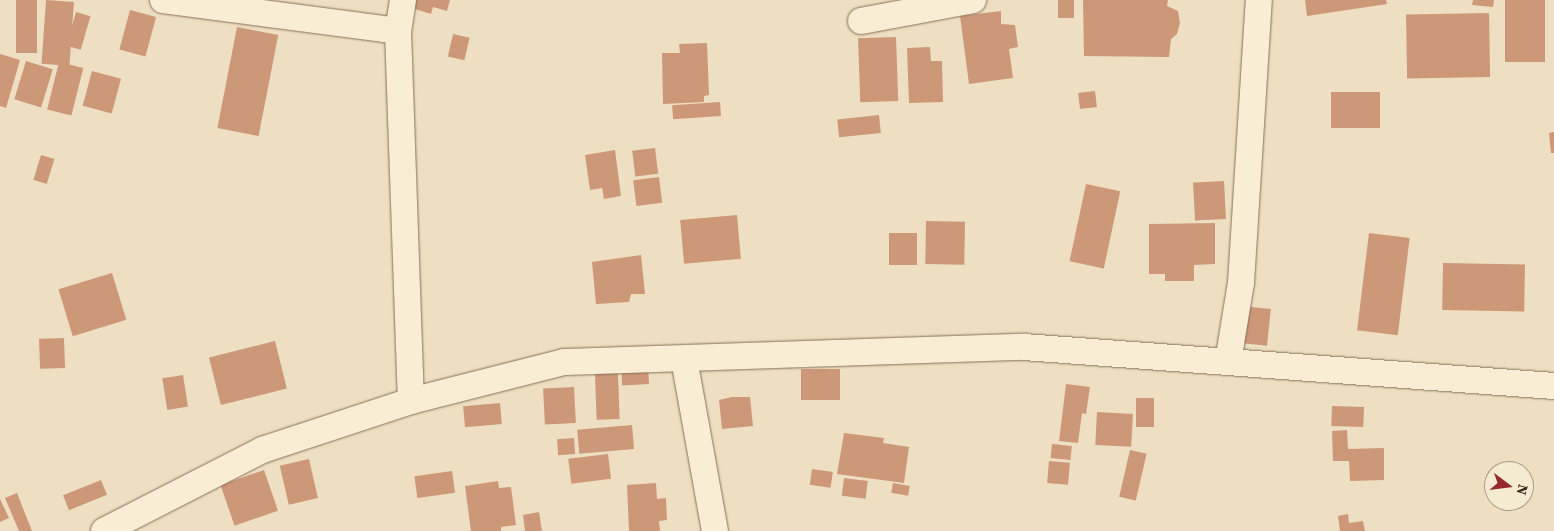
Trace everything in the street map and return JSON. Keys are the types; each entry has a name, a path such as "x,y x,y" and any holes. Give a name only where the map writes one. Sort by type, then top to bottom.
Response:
{"street":[{"path":"163,0 398,31"},
{"path":"403,0 398,31 411,401"},
{"path":"861,21 973,0"},
{"path":"1228,362 1241,283 1259,0"},
{"path":"104,531 140,522 262,450 411,401 564,362 1024,347 1554,386"},
{"path":"684,359 715,531"}],"building":[{"path":"16,0 37,0 37,53 16,53"},
{"path":"46,0 74,2 69,66 42,64"},
{"path":"414,0 450,0 447,11 433,7 431,14 412,8"},
{"path":"1058,0 1074,0 1074,18 1058,18"},
{"path":"1083,0 1168,0 1167,6 1178,11 1180,23 1177,34 1171,39 1169,57 1084,56"},
{"path":"1305,0 1386,0 1387,4 1307,16"},
{"path":"1473,0 1494,0 1493,7 1472,5"},
{"path":"1505,0 1545,0 1545,62 1505,62"},
{"path":"130,10 156,17 145,57 119,50"},
{"path":"1001,11 1001,24 1015,25 1018,47 1009,49 1013,78 969,84 960,16"},
{"path":"76,12 90,16 81,50 66,46"},
{"path":"1489,13 1490,77 1407,78 1406,14"},
{"path":"237,27 278,35 259,136 217,128"},
{"path":"453,34 470,38 464,60 448,56"},
{"path":"896,37 898,101 860,102 858,38"},
{"path":"707,43 709,95 704,96 704,102 663,104 662,53 680,53 679,44"},
{"path":"930,47 931,61 942,61 943,102 909,103 907,48"},
{"path":"0,54 20,60 6,108 0,106"},
{"path":"26,61 53,69 41,107 14,99"},
{"path":"59,62 83,68 71,116 47,110"},
{"path":"92,71 121,79 112,114 83,106"},
{"path":"1095,91 1097,107 1080,109 1078,93"},
{"path":"1331,92 1380,92 1380,128 1331,128"},
{"path":"720,102 721,116 673,119 672,105"},
{"path":"879,115 881,133 839,137 837,119"},
{"path":"1554,132 1554,153 1551,153 1549,133"},
{"path":"655,148 658,174 635,177 632,151"},
{"path":"615,150 621,196 604,199 602,188 590,190 585,155"},
{"path":"41,155 54,159 47,184 33,180"},
{"path":"659,177 662,203 636,206 633,180"},
{"path":"1224,181 1226,219 1195,221 1193,183"},
{"path":"1086,184 1120,191 1104,269 1070,261"},
{"path":"737,215 741,259 684,264 680,220"},
{"path":"926,221 965,222 964,265 925,264"},
{"path":"1215,223 1215,264 1194,265 1194,281 1165,281 1165,274 1149,274 1149,224"},
{"path":"889,233 917,233 917,265 889,265"},
{"path":"1369,233 1410,238 1398,335 1357,330"},
{"path":"641,255 645,294 631,294 629,302 596,304 592,262"},
{"path":"1443,263 1525,264 1524,311 1442,310"},
{"path":"112,273 126,320 73,336 58,289"},
{"path":"1242,306 1271,309 1267,346 1238,343"},
{"path":"64,338 65,368 40,369 39,339"},
{"path":"275,341 287,389 221,405 209,357"},
{"path":"648,364 649,384 622,385 621,365"},
{"path":"801,369 840,369 840,400 801,400"},
{"path":"618,373 620,419 597,420 595,374"},
{"path":"183,375 188,407 167,410 162,378"},
{"path":"1066,384 1090,387 1086,414 1082,413 1078,443 1059,441"},
{"path":"574,387 576,423 545,425 543,389"},
{"path":"732,397 750,397 753,426 722,429 719,400"},
{"path":"1136,398 1154,398 1154,427 1136,427"},
{"path":"500,403 502,424 465,427 463,406"},
{"path":"1332,406 1364,407 1363,427 1331,426"},
{"path":"1097,412 1133,414 1131,447 1095,445"},
{"path":"632,425 634,449 579,454 577,430"},
{"path":"1347,430 1348,449 1384,448 1384,480 1350,481 1349,461 1333,461 1332,431"},
{"path":"844,433 884,438 883,443 909,447 904,483 837,474"},
{"path":"574,438 575,454 558,455 557,439"},
{"path":"1052,444 1072,446 1070,460 1051,458"},
{"path":"1130,450 1147,454 1136,501 1119,497"},
{"path":"608,454 611,479 571,484 568,459"},
{"path":"309,459 318,498 289,505 280,466"},
{"path":"1049,461 1070,463 1068,485 1047,483"},
{"path":"812,469 833,472 831,488 810,485"},
{"path":"264,470 278,511 235,526 221,485"},
{"path":"452,471 455,493 417,498 414,476"},
{"path":"844,478 868,481 866,499 842,496"},
{"path":"101,480 107,495 69,510 63,495"},
{"path":"498,481 499,488 511,487 516,525 501,527 501,531 471,531 465,486"},
{"path":"656,483 657,499 666,498 667,520 659,521 660,531 629,531 627,485"},
{"path":"893,483 910,486 908,496 891,493"},
{"path":"17,493 32,531 19,531 5,498"},
{"path":"0,499 9,518 0,522"},
{"path":"539,512 542,531 525,531 523,515"},
{"path":"1348,514 1349,523 1363,521 1365,531 1340,531 1338,516"}]}
